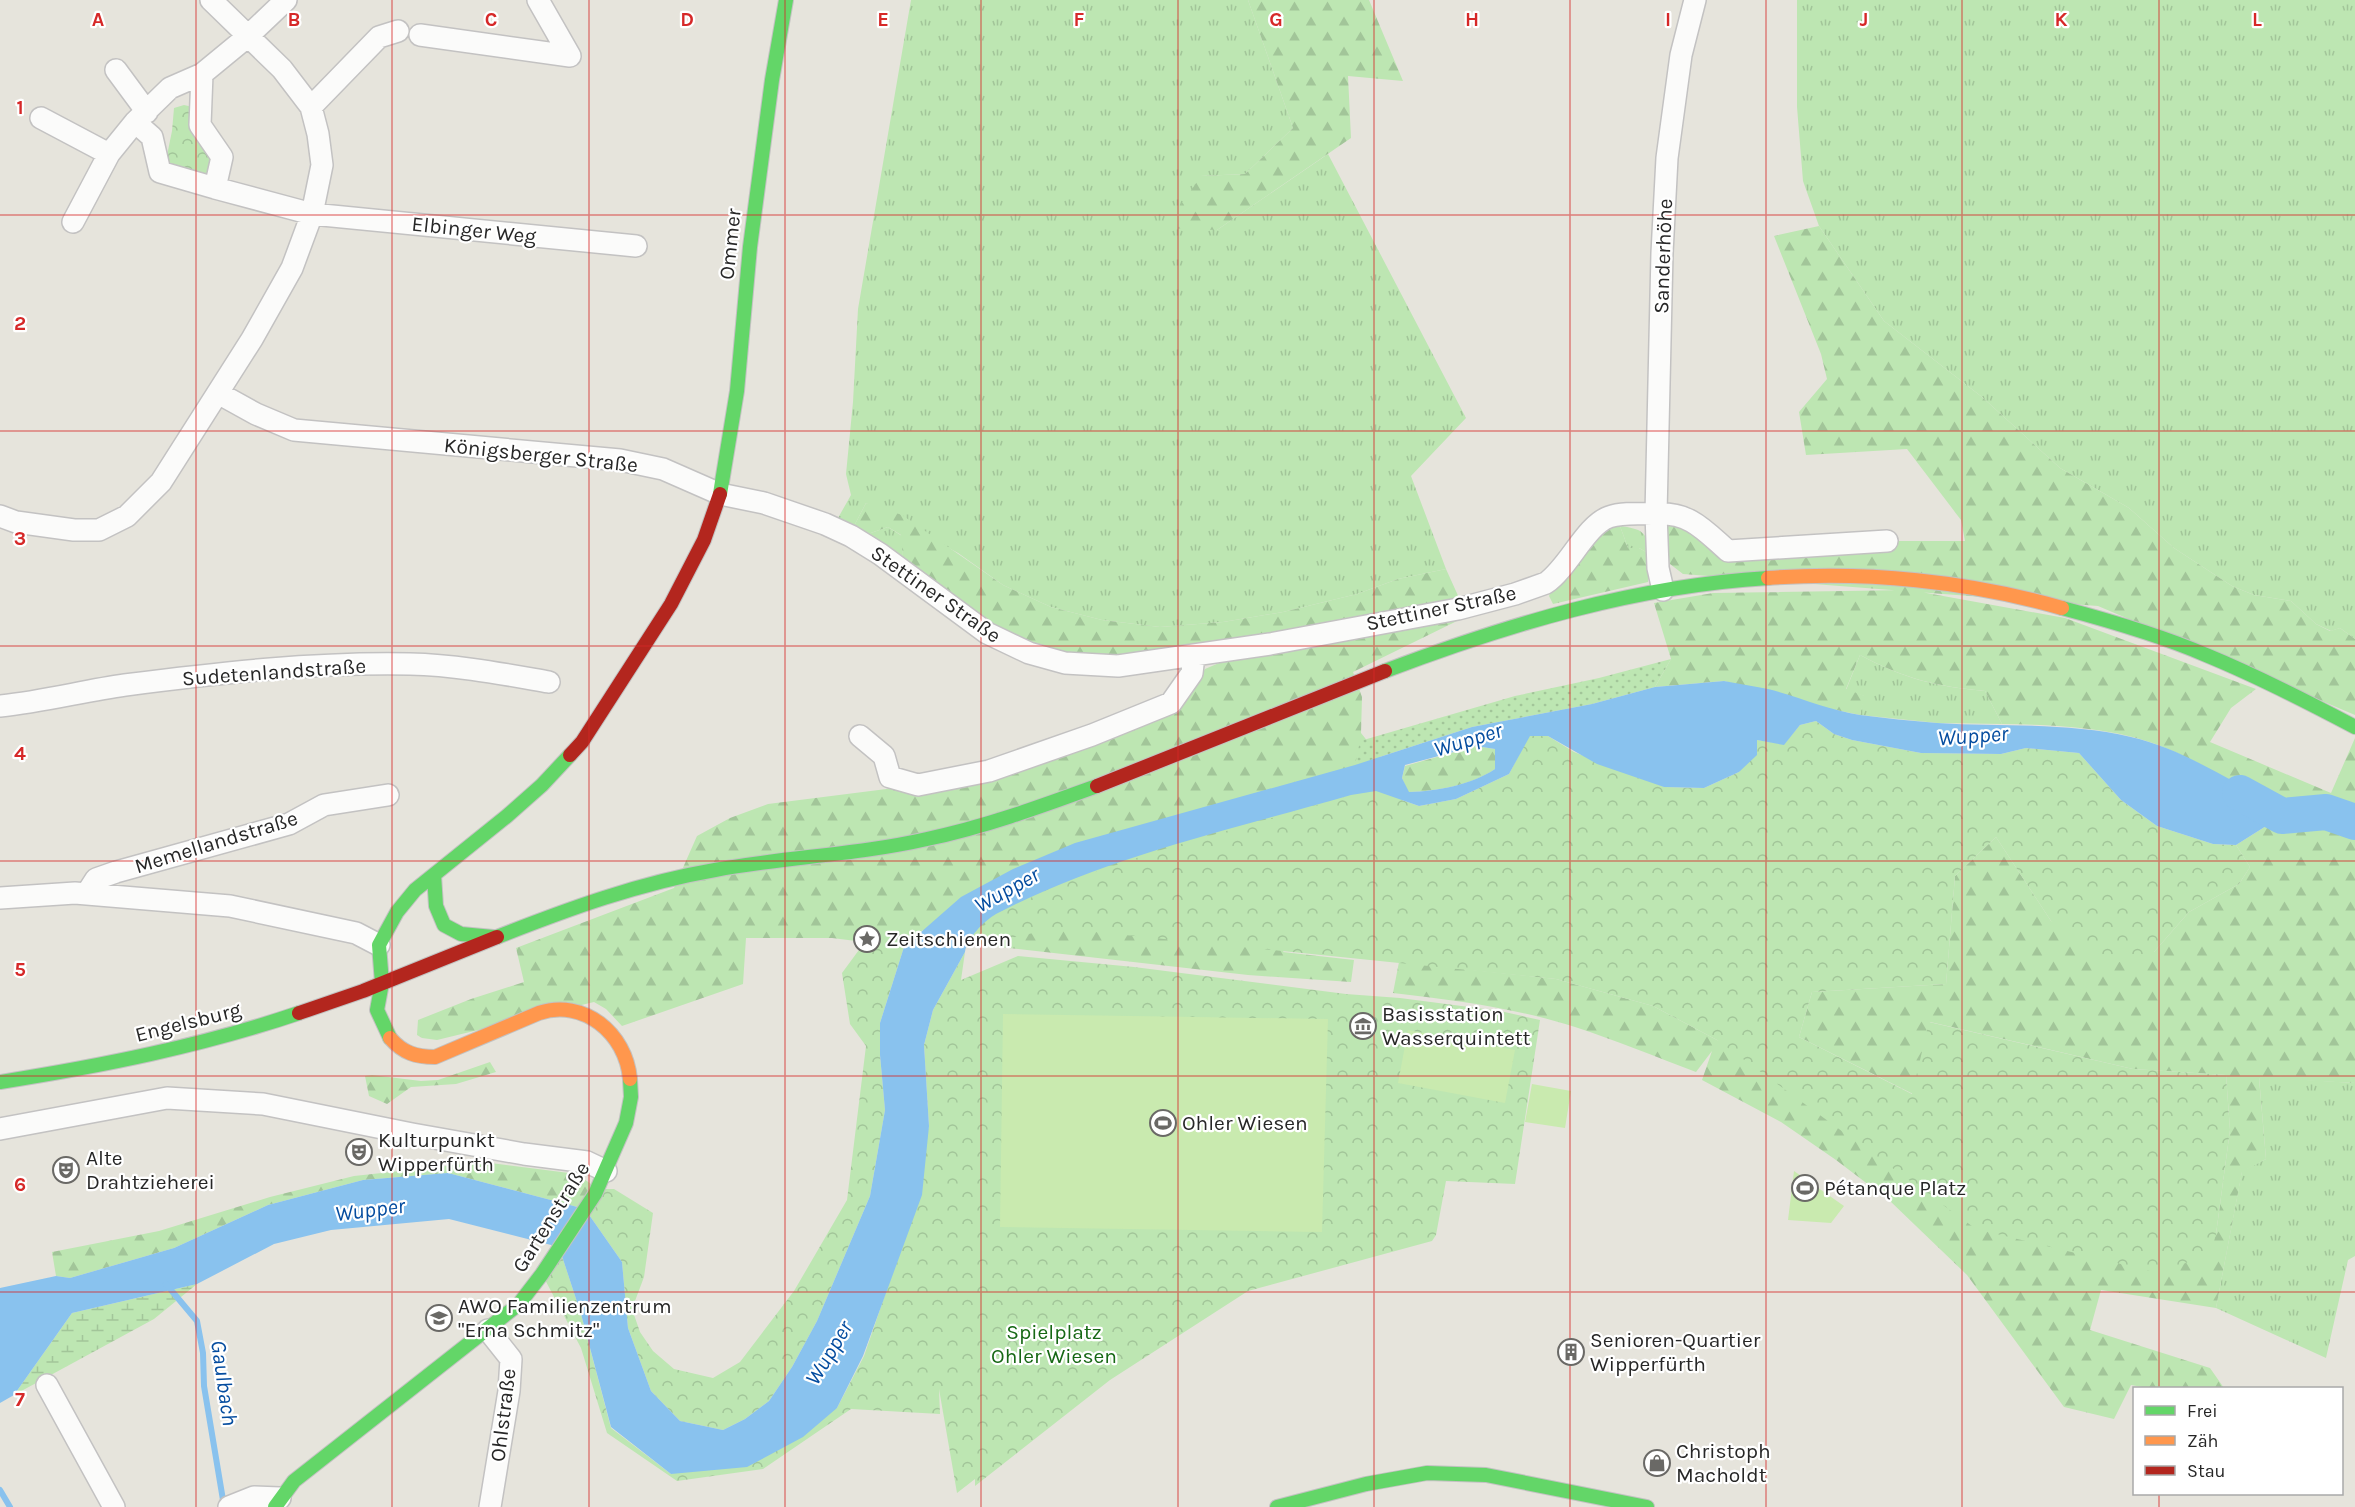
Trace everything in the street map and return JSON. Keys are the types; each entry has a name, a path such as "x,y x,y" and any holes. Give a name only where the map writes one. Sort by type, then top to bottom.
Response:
{"main road":[{"name":"Ommer","path":"720,494 737,391 750,247 771,80 786,0"},
{"path":"382,983 379,945 404,902 542,785 582,742 671,604 704,540 720,494"},
{"name":"Engelsburg","path":"0,1082 123,1060 221,1037 320,1007 569,910 639,887 756,863 866,850 938,836 1095,787 1347,685 1453,646 1570,610 1662,590 1744,579 1830,576 1912,579 2011,594 2094,616 2189,648 2284,689 2355,727"},
{"path":"434,875 436,909 444,925 463,936 498,938"},
{"name":"Gartenstraße","path":"277,1502 294,1481 519,1304 595,1194 626,1123 631,1085 629,1072 618,1045 606,1028 592,1017 569,1009 551,1009 539,1012 435,1057 414,1056 397,1046 387,1034 377,1010 382,983"},
{"path":"1277,1507 1366,1484 1426,1473 1486,1475 1644,1507"}],"street":[{"path":"0,516 16,522 63,529 99,530 127,516 161,482 218,393 292,268 312,214 322,165 318,134 311,107 282,69 211,0"},
{"path":"73,222 109,154 141,117 170,88 202,74 286,0"},
{"path":"420,35 570,56 538,0"},
{"name":"Sanderhöhe","path":"1656,514 1662,253 1667,158 1681,55 1695,0"},
{"path":"311,107 379,37 399,31"},
{"path":"116,69 141,117"},
{"path":"202,74 200,124 222,157 215,189"},
{"name":"Elbinger Weg","path":"141,117 152,137 160,172 215,189 312,214 636,246"},
{"path":"40,118 109,154"},
{"name":"Königsberger Straße","path":"218,393 256,414 294,430 620,460 663,469 720,494"},
{"name":"Stettiner Straße","path":"720,494 764,502 851,536 980,628 1029,652 1065,663 1104,666 1194,656 1458,609 1515,594 1554,578 1592,528 1606,518 1617,514 1672,513 1695,522 1728,551 1887,541"},
{"path":"1656,514 1657,560 1662,590"},
{"path":"860,736 884,756 890,777 918,785 990,771 1092,735 1171,703 1192,673 1194,656"},
{"name":"Sudetenlandstraße","path":"0,706 123,685 208,675 351,665 411,664 465,668 549,682"},
{"name":"Memellandstraße","path":"87,893 96,879 116,872 289,824 324,805 388,795"},
{"name":"Memellandstraße","path":"0,898 87,893 135,896 259,911 356,933 379,945"},
{"path":"0,1129 167,1098 263,1104 412,1134 524,1154 587,1162 606,1171"},
{"name":"Ohlstraße","path":"488,1330 511,1359 509,1391 490,1507"},
{"path":"47,1385 114,1507"},
{"path":"230,1506 254,1497 277,1502"}],"green space":[{"path":"911,0 1248,0 1293,128 1245,174 1201,176 1217,230 1328,154 1466,418 1411,476 1446,569 1398,579 1357,594 1283,612 1223,622 1160,627 1102,620 1051,607 1003,585 958,553 866,503 854,526 838,518 851,495 846,474 858,309"},
{"path":"1248,0 1369,0 1403,81 1348,76 1351,138 1217,230 1165,228 1201,176 1245,174 1293,128"},
{"path":"1797,0 2355,0 2355,639 2340,628 2331,631 2316,624 2291,601 2254,595 2232,586 2174,548 2129,508 2060,468 1982,397 1884,321 1819,226 1803,181 1797,107"},
{"path":"184,105 193,107 214,153 211,176 164,170 174,108"},
{"path":"1819,226 1884,321 1982,397 2060,468 2129,508 2174,548 2232,586 2254,595 2291,601 2316,624 2330,631 2340,628 2355,639 2355,715 2098,606 1683,574 1670,564 1665,528 1671,520 1725,556 1887,541 1965,541 1961,520 1907,449 1806,455 1799,412 1827,379 1821,354 1774,236"},
{"path":"866,503 902,515 1003,585 1051,607 1102,620 1160,627 1223,622 1283,612 1357,594 1398,579 1446,569 1460,600 1175,650 1102,657 1050,650 1004,633 903,560 901,535 888,527 865,535 854,526"},
{"path":"1607,525 1620,526 1628,548 1639,548 1648,553 1648,582 1553,604 1549,596 1553,586"},
{"path":"1620,526 1642,532 1647,540 1648,553 1639,548 1628,548"},
{"path":"888,527 902,536 903,560 865,535"},
{"path":"1910,590 2065,618 2256,689 2231,708 2210,742 2331,793 2355,738 2355,1083 2259,1078 2266,1159 2242,1172 2216,1308 2101,1290 2090,1330 2210,1368 2223,1387 2131,1385 2114,1419 2064,1407 1967,1275 1890,1201 1781,1122 1702,1080 1712,1051 1696,1072 1553,1020 1485,1005 1393,993 1399,962 1556,979 1653,1006 1717,1040 2216,1234 2230,1130 2226,1075 2133,1069 1930,1022 1913,1094 1799,1037 1812,992 1946,984 1955,876 1996,837 2051,921 2154,952 2189,912 2239,884 2250,867 2236,845 2282,816 2212,771 2168,749 2107,732 2044,725 2002,724 1985,691 1951,687 1906,676 1860,655 1846,689 1865,696 1860,715 1724,681 1655,687 1671,659 1654,603 1713,593"},
{"path":"1457,621 1353,672 1362,697 1361,733 1408,792 1402,778 1405,766 1476,746 1495,749 1495,769 1486,775 1454,786 1409,792 1355,845 1283,952 1354,960 1351,982 1248,975 982,945 1000,941 923,930 904,947 832,938 746,938 743,984 622,1026 606,1009 594,1002 437,1040 417,1035 418,1020 471,999 524,982 516,948 674,888 697,836 730,818 768,804 918,785 1035,754 1199,678 1205,669 1219,663"},
{"path":"1860,655 1906,676 1950,687 1985,691 2002,724 1937,723 1860,715 1864,696 1846,690"},
{"path":"1671,659 1655,687 1592,704 1472,727 1355,765 1360,741 1515,696 1599,678"},
{"path":"1816,721 1834,734 1852,740 1921,753 2001,754 2026,748 2079,753 2121,800 2157,826 2213,844 2236,845 2250,867 2239,884 2189,912 2154,952 2109,965 2051,921 1996,837 1955,876 1946,984 1812,992 1799,1037 1912,1094 1929,1022 2133,1069 2226,1075 2230,1130 2216,1234 2210,1256 2154,1272 1976,1229 1717,1040 1653,1006 1556,979 1056,928 979,945 966,944 995,915 1053,887 1154,852 1351,795 1376,791 1419,806 1456,799 1509,774 1529,736 1548,736 1574,752 1665,787 1704,788 1739,772 1757,740 1784,744 1800,725"},
{"path":"867,939 904,947 880,1023 880,1055 885,1110 870,1196 817,1321 792,1367 769,1401 745,1419 723,1430 680,1421 651,1391 628,1328 622,1262 585,1209 598,1189 614,1189 653,1213 644,1277 632,1309 640,1332 653,1351 674,1369 713,1378 740,1362 794,1291 847,1200 866,1046 850,1024 842,973"},
{"name":"Spielplatz Ohler Wiesen","path":"965,952 961,980 1018,956 1134,967 1346,994 1400,998 1500,1011 1540,1020 1515,1184 1446,1181 1436,1235 1432,1241 1248,1291 1110,1380 975,1486 975,1479 957,1493 939,1389 940,1414 851,1409 763,1469 677,1481 607,1433 581,1348 542,1274 559,1247 581,1314 611,1428 671,1474 837,1408 864,1356 886,1292 929,1126 924,1045 933,1010"},
{"name":"Ohler Wiesen","path":"1003,1014 1328,1019 1322,1232 1000,1227"},
{"path":"1408,1030 1515,1050 1505,1103 1398,1083"},
{"path":"490,1062 496,1072 456,1084 411,1087 387,1104 369,1096 365,1076 421,1081 438,1080"},
{"path":"2259,1077 2355,1083 2355,1256 2348,1260 2326,1358 2216,1308 2242,1171 2266,1159"},
{"path":"1532,1084 1571,1091 1565,1128 1525,1122"},
{"path":"483,1162 577,1174 598,1189 585,1209 448,1173 363,1180 268,1205 174,1248 70,1278 56,1276 52,1252 159,1231 270,1197 354,1176"},
{"name":"Pétanque Platz","path":"1794,1171 1844,1206 1831,1223 1788,1220"},
{"path":"197,1284 154,1319 14,1395 72,1313"}],"water":[{"path":"1724,681 1768,689 1860,715 1937,723 2059,727 2107,732 2151,742 2170,749 2279,806 2282,816 2236,845 2213,844 2157,826 2121,800 2079,753 2026,748 2001,754 1921,753 1852,740 1834,734 1816,721 1800,725 1784,745 1757,740 1757,755 1739,772 1704,788 1664,787 1597,764 1548,736 1530,736 1509,774 1456,799 1419,806 1376,791 1351,795 1125,860 1038,894 996,914 981,925 969,941 933,1010 924,1045 929,1126 922,1195 863,1356 837,1408 803,1437 747,1467 671,1474 611,1427 581,1314 559,1247 449,1219 331,1230 274,1244 197,1284 72,1313 14,1395 0,1403 0,1288 56,1276 70,1278 174,1248 268,1205 363,1180 448,1173 585,1209 622,1262 628,1328 651,1391 680,1421 723,1430 745,1419 769,1401 792,1367 817,1321 870,1196 885,1110 880,1055 880,1023 904,947 961,897 1013,869 1075,843 1355,765 1472,727 1592,704 1655,687","holes":["1476,746 1495,749 1495,769 1465,783 1442,789 1409,792 1402,778 1405,765"]}],"waterway":[{"name":"Wupper","path":"2240,793 2282,816 2326,812 2355,822"},
{"name":"Gaulbach","path":"166,1284 197,1321 203,1353 204,1386 224,1506"},
{"path":"0,1490 10,1507"}],"traffic: fast":[{"path":"720,494 737,391 750,247 772,80 786,0"},
{"path":"1385,671 1478,638 1573,610 1669,589 1768,578"},
{"path":"2062,608 2135,629 2189,648 2263,680 2355,727"},
{"path":"390,1038 377,1010 382,983 379,945 397,912 415,890 507,816 542,785 570,755"},
{"path":"497,937 577,907 659,882 741,866 874,849 927,839 992,822 1097,786"},
{"path":"434,875 436,906 444,925 461,934 493,937"},
{"path":"0,1082 151,1054 299,1013"},
{"path":"275,1507 294,1481 519,1304 542,1274 595,1194 626,1123 631,1097 630,1079"},
{"path":"1277,1507 1366,1484 1427,1473 1486,1475 1647,1507"}],"traffic: slow":[{"path":"1768,578 1842,576 1916,580 1990,591 2062,608"},
{"path":"390,1038 410,1053 435,1057 539,1013 555,1010 571,1011 586,1015 600,1023 611,1034 627,1062 630,1079"}],"traffic: jam":[{"path":"570,755 582,742 671,604 704,540 720,494"},
{"path":"1097,786 1385,671"},
{"path":"299,1013 363,991 497,937"}],"place":[{"name":"Zeitschienen","path":"867,939"},
{"name":"Basisstation Wasserquintett","path":"1363,1026"},
{"name":"Ohler Wiesen","path":"1163,1123"},
{"name":"Kulturpunkt Wipperfürth","path":"359,1152"},
{"name":"Alte Drahtzieherei","path":"66,1170"},
{"name":"Pétanque Platz","path":"1805,1188"},
{"name":"AWO Familienzentrum \"Erna Schmitz\"","path":"439,1318"},
{"name":"Senioren-Quartier Wipperfürth","path":"1571,1352"},
{"name":"Christoph Macholdt","path":"1657,1463"}]}
